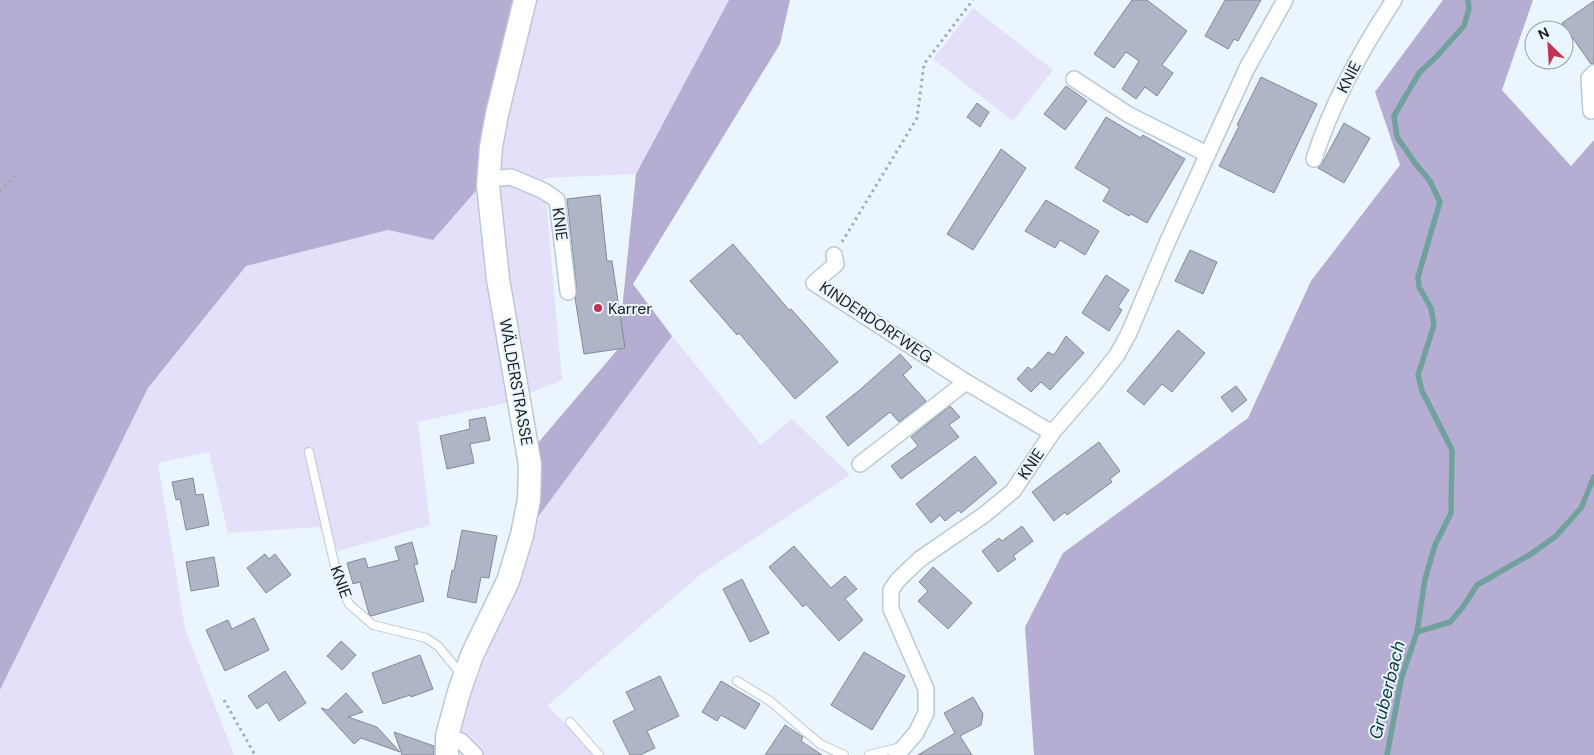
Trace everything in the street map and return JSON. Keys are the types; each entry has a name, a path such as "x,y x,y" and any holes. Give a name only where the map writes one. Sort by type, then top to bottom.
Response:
{"street":[{"name":"WÄLDERSTRASSE","path":"447,746 464,677 508,581 522,535 528,499 530,465 498,279 488,179 497,114 525,0"},
{"name":"KNIE","path":"901,750 916,733 926,713 926,689 891,609 891,590 898,580 920,559 984,515 1013,491 1052,434 1117,355 1129,333 1166,243 1247,68 1285,0"},
{"name":"KNIE","path":"1314,159 1342,90 1376,28 1394,0"},
{"path":"1591,110 1590,78 1594,73"},
{"path":"1074,79 1129,115 1207,154"},
{"name":"KNIE","path":"488,179 510,177 544,191 557,200 568,292"},
{"name":"KINDERDORFWEG","path":"834,255 836,264 814,283 966,382 1052,434"},
{"path":"860,464 966,382"},
{"path":"447,746 461,741 475,755"}],"lane":[{"name":"KNIE","path":"309,452 338,580 349,604 373,625 426,638 438,646 464,677"},
{"path":"738,681 770,701 820,744 844,755"},
{"path":"570,722 598,755"},
{"name":"KNIE","path":"869,755 901,750"}],"path":[{"path":"834,255 852,222 917,118 924,64 973,0"},
{"path":"0,191 19,172"},
{"path":"224,700 255,755"}],"shaded area":[{"path":"0,0 516,0 481,185 433,240 388,230 246,266 148,388 0,690"},
{"path":"516,0 729,0 636,174 544,178 562,380 506,403 418,422 430,525 338,551 319,527 228,533 209,452 158,463 185,629 234,755 0,755 0,690 148,388 246,266 388,230 433,240 481,185"},
{"path":"729,0 790,0 780,44 633,284 672,336 535,521 537,444 618,349 636,174"},
{"path":"1443,0 1533,0 1526,20 1524,20 1524,26 1502,90 1571,166 1594,140 1594,755 1034,755 1025,627 1063,553 1248,418 1311,281 1400,165 1375,92"},
{"path":"973,8 1053,70 1013,121 933,59"},
{"path":"672,336 761,445 792,419 850,475 700,575 547,706 597,755 480,755 458,731 535,521"}],"building":[{"path":"1132,0 1147,0 1187,31 1162,65 1173,73 1157,96 1145,87 1136,99 1122,89 1139,61 1126,52 1114,68 1094,54"},
{"path":"1225,0 1261,0 1238,41 1234,39 1228,49 1205,36"},
{"path":"1594,1 1594,64 1591,64 1574,40 1574,20 1566,20"},
{"path":"1261,77 1317,104 1274,193 1219,166"},
{"path":"1066,86 1087,101 1065,130 1044,114"},
{"path":"977,103 989,112 980,127 967,117"},
{"path":"1106,117 1141,138 1143,135 1185,159 1147,223 1131,214 1129,216 1103,201 1110,189 1075,168"},
{"path":"1344,123 1370,138 1344,183 1318,168"},
{"path":"1001,149 1026,168 973,250 947,234"},
{"name":"Karrer","path":"600,195 607,261 612,261 625,348 584,354 575,298 577,291 567,199"},
{"path":"1046,200 1099,231 1085,255 1060,240 1055,248 1025,231"},
{"path":"733,244 789,310 791,309 838,362 795,399 739,333 737,335 690,281"},
{"path":"1190,250 1217,262 1203,294 1175,281"},
{"path":"1106,275 1129,290 1118,307 1122,310 1109,331 1082,313"},
{"path":"1178,330 1205,353 1172,392 1162,384 1144,405 1127,391"},
{"path":"1066,336 1084,353 1050,390 1041,382 1031,392 1017,379 1028,367 1032,370 1048,352 1054,355"},
{"path":"900,354 912,367 903,375 926,401 899,422 890,412 848,446 826,417"},
{"path":"1236,386 1247,400 1232,412 1221,397"},
{"path":"950,406 960,417 949,425 959,437 901,479 891,466 918,446 911,437"},
{"path":"485,417 490,440 470,444 474,463 447,469 440,436 470,429 469,420"},
{"path":"1099,442 1120,471 1110,479 1112,482 1067,515 1065,512 1054,521 1032,492"},
{"path":"975,456 997,483 961,513 959,510 945,521 940,515 931,523 916,504"},
{"path":"193,478 196,495 203,494 209,525 186,530 180,499 176,500 172,482"},
{"path":"1022,526 1033,541 1013,556 1016,559 998,572 982,551 999,538 1002,541"},
{"path":"462,530 497,536 489,578 481,577 476,603 447,597"},
{"path":"412,542 418,564 414,565 424,601 371,616 360,582 353,584 347,563 365,558 368,568 399,560 395,547"},
{"path":"794,546 831,588 845,576 857,589 845,599 863,620 839,641 806,604 803,607 769,567"},
{"path":"265,554 269,559 275,554 291,575 266,593 247,568"},
{"path":"214,557 219,586 191,591 186,562"},
{"path":"933,567 972,603 948,629 918,601 928,591 919,582"},
{"path":"742,579 769,633 750,642 723,589"},
{"path":"254,618 269,650 225,671 206,630 228,620 232,629"},
{"path":"341,641 356,655 342,670 327,656"},
{"path":"864,652 905,676 872,730 831,705"},
{"path":"420,655 433,689 383,704 372,673"},
{"path":"285,671 306,703 279,721 267,702 257,709 248,696"},
{"path":"660,676 679,716 647,731 655,748 640,755 630,755 613,721 635,710 626,692"},
{"path":"721,681 760,704 745,729 721,715 717,721 702,712"},
{"path":"346,693 363,712 348,717 377,727 400,752 361,738 354,744 321,708 328,710"},
{"path":"973,697 983,714 981,725 960,736 972,755 918,755 955,733 944,713"},
{"path":"785,725 803,737 801,741 822,755 765,755"},
{"path":"394,732 434,746 434,755 402,755"}],"waterway":[{"name":"Gruberbach","path":"1387,755 1402,676 1417,632 1425,579 1435,545 1451,513 1452,450 1422,391 1418,375 1434,325 1431,308 1419,287 1418,277 1440,202 1430,181 1397,137 1394,116 1419,73 1464,26 1469,9 1468,0"},
{"path":"1417,632 1450,622 1463,607 1477,585 1531,554 1556,536 1581,508 1594,477"}],"place":[{"name":"Karrer","path":"598,308"}]}
